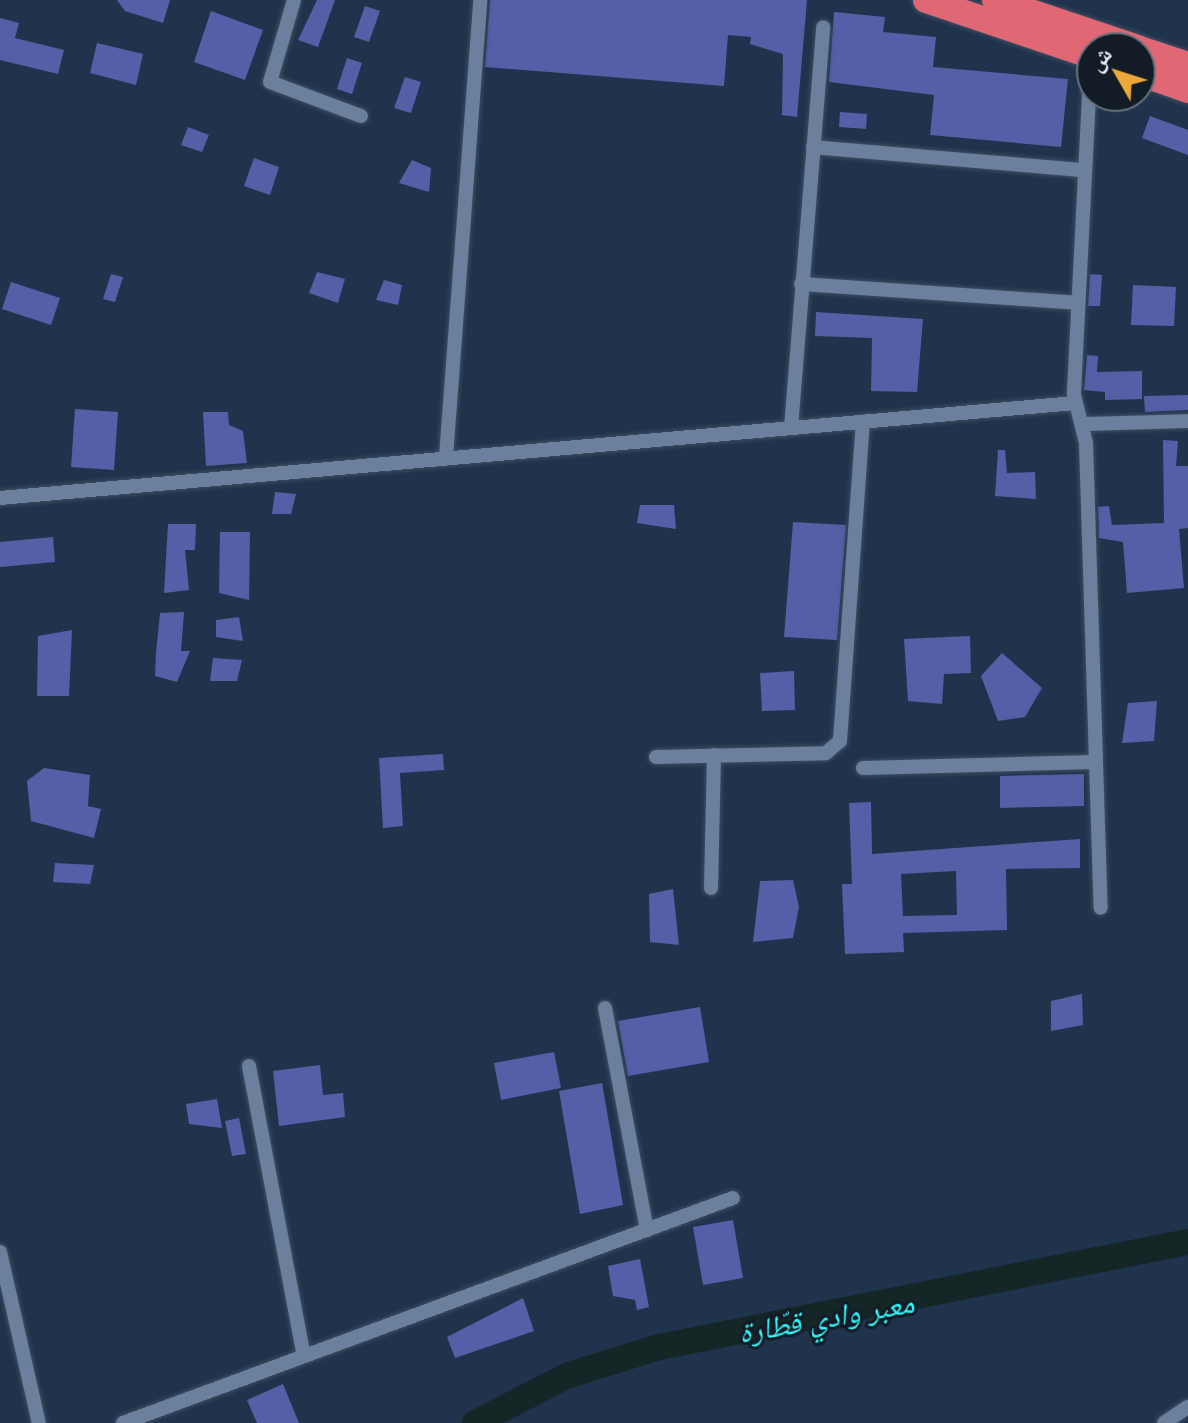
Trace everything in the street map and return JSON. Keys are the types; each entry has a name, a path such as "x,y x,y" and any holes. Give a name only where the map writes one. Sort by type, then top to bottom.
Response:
{"highway":[{"path":"926,0 1076,51"},
{"path":"995,0 1091,32"},
{"path":"1156,54 1188,65"},
{"path":"1156,79 1188,90"}],"street":[{"path":"294,0 270,82 361,116"},
{"path":"446,457 480,0"},
{"path":"791,428 823,27"},
{"path":"1088,112 1075,403 1083,424 1101,908"},
{"path":"813,147 1083,170"},
{"path":"801,284 1077,303"},
{"path":"0,498 1075,403"},
{"path":"1083,424 1188,421"},
{"path":"656,757 826,753 840,741 863,422"},
{"path":"711,888 714,755"},
{"path":"863,768 1095,762"},
{"path":"605,1008 647,1230"},
{"path":"249,1066 304,1356"},
{"path":"123,1423 733,1198"},
{"path":"0,1252 39,1423"},
{"path":"1164,1423 1188,1407"}],"building":[{"path":"117,0 170,0 163,23 125,11"},
{"path":"317,0 335,0 318,47 298,40"},
{"path":"490,0 807,0 797,117 782,115 783,54 750,44 751,37 728,35 724,86 485,67"},
{"path":"365,6 380,11 369,42 354,37"},
{"path":"211,11 263,30 245,80 194,62"},
{"path":"834,12 885,17 883,32 936,37 933,67 1068,79 1061,147 930,135 934,95 829,82"},
{"path":"0,18 19,23 15,38 64,50 58,74 0,60"},
{"path":"97,43 143,54 136,85 90,73"},
{"path":"347,58 362,63 352,94 337,89"},
{"path":"405,77 421,82 411,113 394,108"},
{"path":"840,112 867,114 866,129 839,127"},
{"path":"1150,116 1188,130 1188,155 1142,138"},
{"path":"188,127 209,135 202,152 181,145"},
{"path":"254,158 279,167 270,195 244,186"},
{"path":"412,160 431,168 429,192 399,183"},
{"path":"317,272 345,279 338,303 309,293"},
{"path":"111,274 123,277 115,302 103,299"},
{"path":"1090,274 1102,275 1100,306 1088,306"},
{"path":"384,280 402,285 398,305 376,300"},
{"path":"11,282 60,298 51,325 2,309"},
{"path":"1133,285 1176,287 1174,326 1131,325"},
{"path":"816,312 923,319 917,392 871,391 872,338 815,336"},
{"path":"1087,355 1098,356 1097,372 1142,371 1142,399 1105,400 1105,392 1084,390"},
{"path":"1188,395 1188,410 1145,412 1144,396"},
{"path":"75,409 118,412 114,470 71,467"},
{"path":"203,412 228,412 229,425 243,431 247,463 206,466"},
{"path":"1163,440 1178,441 1176,466 1188,466 1188,528 1179,529 1184,588 1127,593 1123,542 1099,538 1098,507 1109,506 1112,525 1164,523"},
{"path":"998,450 1005,450 1007,473 1035,472 1036,499 995,496"},
{"path":"275,492 296,494 291,514 272,514"},
{"path":"640,505 674,505 676,529 637,523"},
{"path":"793,522 846,525 837,640 784,637"},
{"path":"168,524 196,524 195,550 185,550 189,590 164,593"},
{"path":"220,532 250,532 249,600 219,593"},
{"path":"53,537 55,562 0,567 0,542"},
{"path":"184,612 181,651 190,651 177,682 155,676 160,613"},
{"path":"239,617 243,641 216,637 216,620"},
{"path":"72,630 69,696 37,696 38,636"},
{"path":"970,636 971,673 944,674 942,704 908,701 904,639"},
{"path":"1002,653 1042,688 1025,717 998,721 981,676"},
{"path":"213,658 242,660 237,681 210,681"},
{"path":"794,671 795,710 762,711 760,673"},
{"path":"1157,701 1154,741 1122,743 1128,703"},
{"path":"443,754 444,770 400,773 403,826 383,828 379,758"},
{"path":"44,768 90,775 88,806 101,809 94,838 31,821 27,781"},
{"path":"1084,774 1084,806 1000,808 1000,776"},
{"path":"871,802 872,854 1080,839 1080,868 1006,869 1007,930 903,933 904,952 845,954 842,884 852,884 849,803","holes":["956,871 957,915 903,916 901,874"]},
{"path":"55,863 94,865 90,884 53,882"},
{"path":"793,880 799,907 793,938 753,942 760,881"},
{"path":"673,889 679,945 650,942 649,894"},
{"path":"1082,994 1083,1025 1051,1031 1051,1001"},
{"path":"700,1007 709,1062 628,1076 618,1021"},
{"path":"554,1052 561,1088 501,1100 494,1063"},
{"path":"320,1065 323,1095 343,1093 345,1117 279,1126 273,1071"},
{"path":"602,1083 623,1205 580,1214 559,1091"},
{"path":"217,1099 222,1128 189,1124 186,1104"},
{"path":"239,1118 246,1154 232,1156 225,1121"},
{"path":"733,1220 743,1278 703,1285 693,1227"},
{"path":"640,1259 649,1307 637,1310 635,1300 613,1296 608,1266"},
{"path":"523,1298 534,1331 455,1358 447,1337"},
{"path":"283,1384 299,1423 257,1423 247,1400"}],"waterway":[{"name":"معبر وادي قطّارة","path":"475,1423 569,1375 659,1347 1188,1242"}]}
